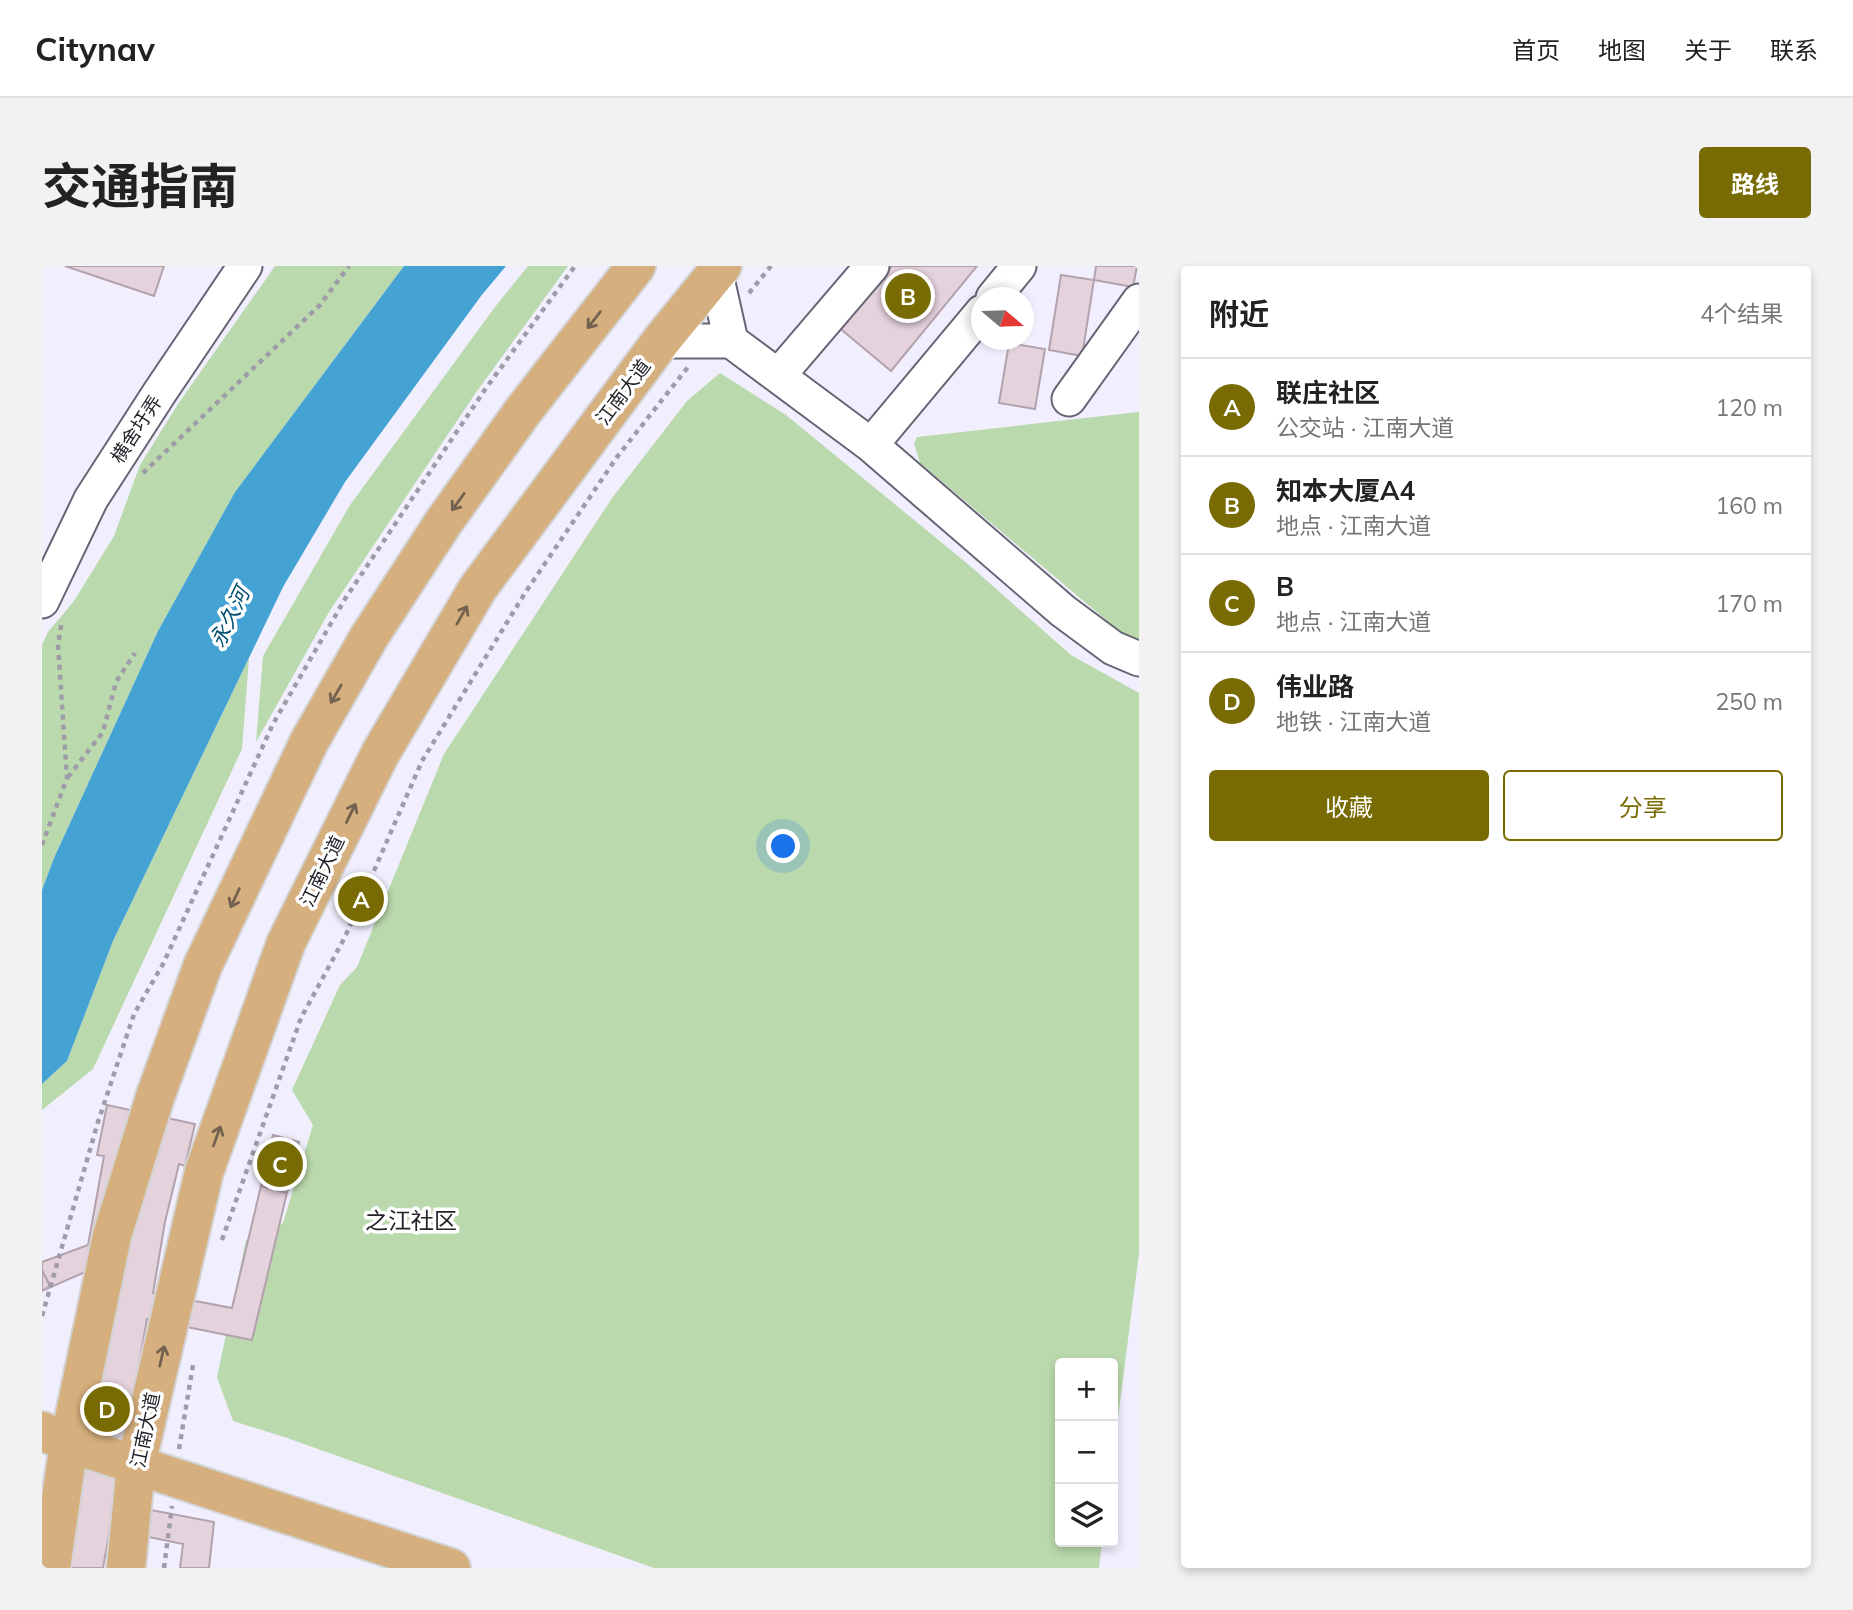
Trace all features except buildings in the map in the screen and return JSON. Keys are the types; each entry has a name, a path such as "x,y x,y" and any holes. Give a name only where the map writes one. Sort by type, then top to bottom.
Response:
{"main road":[{"path":"51,1568 55,1437 155,1097 203,965 309,742 369,637 443,523 523,411 636,266"},
{"name":"江南大道","path":"126,1568 136,1465 204,1172 286,943 380,754 478,588 661,341 719,270"},
{"path":"55,1437 451,1568"}],"street":[{"name":"横舍圩弄","path":"53,606 91,499 245,266"},
{"path":"778,376 872,266"},
{"path":"1002,287 1019,266"},
{"path":"719,270 722,334"},
{"path":"1069,399 1139,301"},
{"path":"871,445 971,325"},
{"path":"661,341 722,334 871,445 1063,611 1113,648 1139,659"}],"path":[{"path":"135,480 320,305 349,266"},
{"path":"219,1248 301,1018 345,937 422,761 526,593 617,457 722,334 771,266"},
{"path":"53,606 67,778"},
{"path":"42,845 67,778 103,732 116,682 135,653"},
{"path":"164,1568 186,1396 195,1356"}],"green space":[{"path":"275,266 404,266 235,492 158,631 54,858 42,890 42,645 48,632 74,601 114,536 140,465 178,404"},
{"path":"528,266 568,266 475,394 329,612 256,742 263,656 350,505"},
{"path":"720,373 786,415 969,565 1071,655 1139,693 1139,1253 1118,1419 1118,1358 1055,1358 1055,1547 1101,1547 1099,1568 654,1568 233,1421 217,1377 246,1240 283,1223 313,1125 292,1090 340,985 357,967 444,754 612,498 687,401"},
{"path":"1139,412 1139,642 1124,635 920,463 914,443 917,437"},
{"path":"249,658 242,749 93,1069 42,1110 42,1084 67,1061 113,941"}],"water":[{"name":"永久河","path":"404,266 506,266 481,296 345,482 283,587 113,941 67,1061 42,1084 42,890 54,858 158,631 235,492"}],"place":[{"name":"知本大厦A4","path":"908,296"},
{"name":"联庄社区","path":"361,899"},
{"name":"B","path":"280,1164"},
{"name":"伟业路","path":"107,1409"}],"district":[{"name":"之江社区","path":"411,1220"}]}
